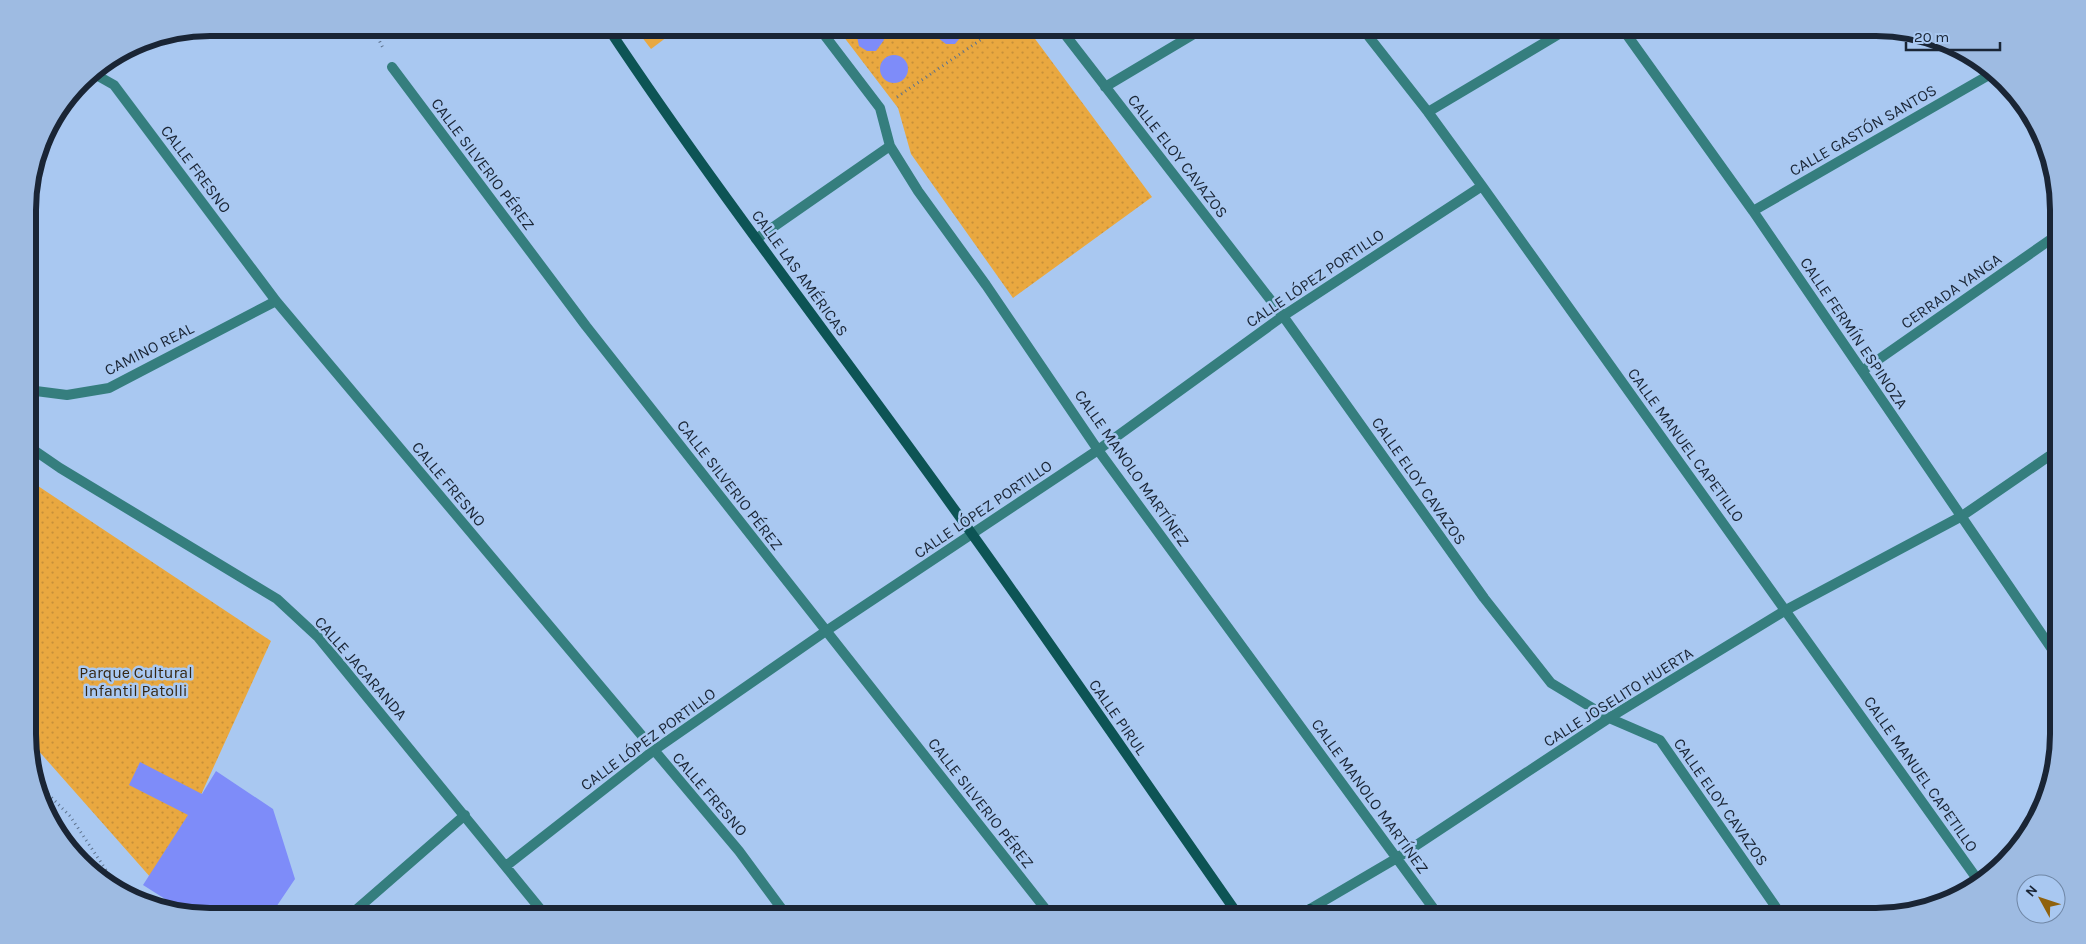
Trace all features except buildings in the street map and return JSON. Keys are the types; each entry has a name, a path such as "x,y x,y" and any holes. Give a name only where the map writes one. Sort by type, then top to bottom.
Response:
{"street":[{"name":"CALLE ELOY CAVAZOS","path":"1066,36 1283,316 1484,598 1551,684 1609,718 1660,740 1776,907"},
{"path":"1105,87 1190,36"},
{"name":"CALLE MANUEL CAPETILLO","path":"1369,36 1428,112 1482,186 1975,877"},
{"path":"1428,112 1555,36"},
{"name":"CALLE FERMÍN ESPINOZA","path":"1628,36 1753,211 2050,646"},
{"name":"CALLE LAS AMÉRICAS","path":"614,37 756,239 972,534"},
{"name":"CALLE MANOLO MARTÍNEZ","path":"826,37 880,108 890,146 918,191 986,285 1098,450 1433,907"},
{"name":"CALLE SILVERIO PÉREZ","path":"392,67 586,326 1044,908"},
{"name":"CALLE GASTÓN SANTOS","path":"1753,211 1987,76"},
{"name":"CALLE FRESNO","path":"100,77 114,85 276,301 739,851 780,908"},
{"path":"756,239 890,146"},
{"name":"CALLE LÓPEZ PORTILLO","path":"506,866 653,751 826,631 1098,450 1283,316 1482,186"},
{"name":"CERRADA YANGA","path":"1862,372 2050,240"},
{"name":"CAMINO REAL","path":"37,391 67,395 109,388 276,301"},
{"name":"CALLE JACARANDA","path":"37,452 60,468 277,599 318,637 539,908"},
{"name":"CALLE JOSELITO HUERTA","path":"1321,907 1609,718 1786,610 1962,516 2050,456"},
{"name":"CALLE PIRUL","path":"972,534 1233,907"},
{"path":"358,908 465,815"}],"path":[{"path":"880,108 985,37"},
{"path":"48,794 70,816 110,876"}],"green space":[{"path":"642,37 667,37 651,49"},
{"path":"844,37 1033,37 1152,197 1013,298 911,154 898,108"},
{"name":"Parque Cultural Infantil Patolli","path":"36,485 271,641 159,887 37,750"}]}
